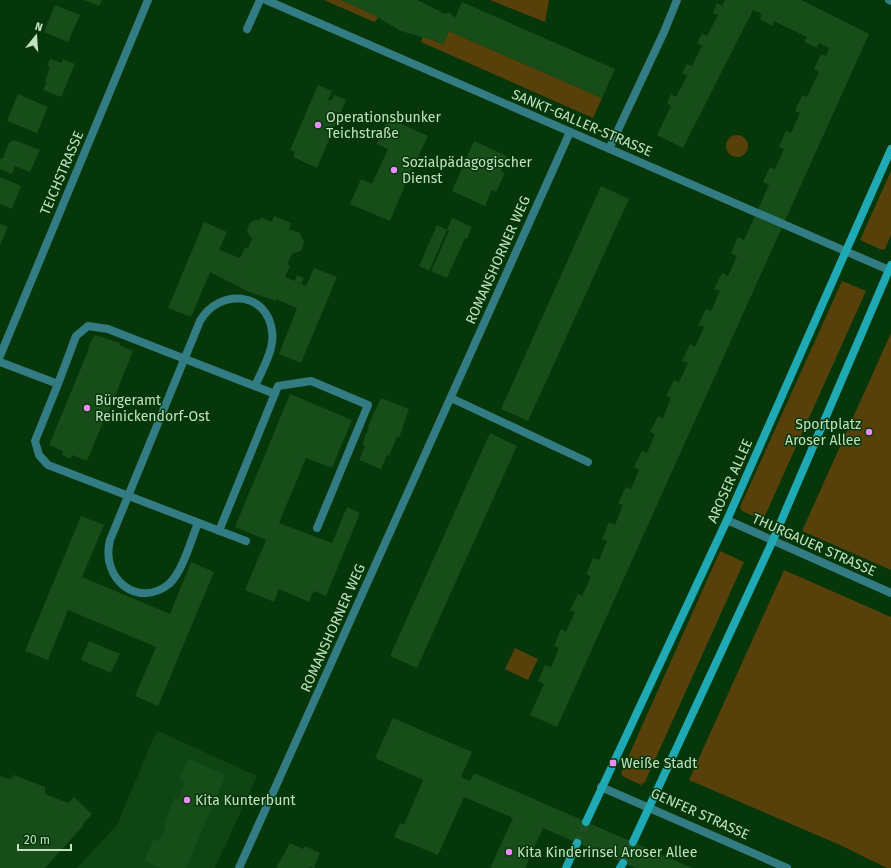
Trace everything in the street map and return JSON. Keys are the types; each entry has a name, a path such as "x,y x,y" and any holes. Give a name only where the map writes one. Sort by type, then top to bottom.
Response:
{"main road":[{"name":"AROSER ALLEE","path":"586,822 601,787 727,520 891,148"},
{"path":"633,842 773,540 890,268"},
{"path":"566,868 577,843"}],"street":[{"name":"TEICHSTRASSE","path":"0,356 148,0"},
{"path":"247,29 260,0"},
{"name":"SANKT-GALLER-STRASSE","path":"266,0 845,252 890,268"},
{"path":"609,149 664,32 677,0"},
{"name":"ROMANSHORNER WEG","path":"239,868 570,132"},
{"path":"198,523 180,568 175,577 168,584 150,592 131,589 115,578 107,560 110,540 184,358 200,321 212,306 230,298 249,301 265,313 272,331 270,350 255,386"},
{"path":"246,541 48,465 39,455 35,441 76,336 88,326 108,329 275,394"},
{"path":"0,362 58,384"},
{"path":"219,531 278,386 310,381 368,405 317,528"},
{"path":"451,398 588,462"},
{"name":"THURGAUER STRASSE","path":"727,520 891,593"},
{"name":"GENFER STRASSE","path":"601,787 650,806 787,868"}],"shaded area":[{"path":"324,0 342,0 379,17 374,22"},
{"path":"490,0 549,0 545,22"},
{"path":"449,31 602,98 593,118 421,42 423,36 443,44"},
{"path":"737,135 745,138 748,146 745,154 737,157 729,154 726,146 729,138"},
{"path":"891,171 891,235 885,249 882,250 860,240"},
{"path":"842,281 866,291 764,518 760,519 742,511 740,507"},
{"name":"Sportplatz Aroser Allee","path":"891,333 891,570 802,531"},
{"path":"720,551 744,562 645,782 641,785 622,776 621,773"},
{"path":"784,570 891,617 891,868 887,868 840,845 689,780"},
{"path":"515,648 538,659 528,680 505,669"},
{"name":"Kita Kunterbunt","path":"158,731 257,776 215,868 77,868 117,825 153,739"}],"building":[{"path":"84,0 102,0 99,6"},
{"path":"342,0 417,0 445,14 449,12 455,18 462,2 615,69 602,98 449,31 443,44 432,39 401,31 372,14"},
{"path":"725,0 801,0 869,34 557,727 530,715 544,684 538,681 545,665 551,667 559,648 554,646 561,629 566,632 575,612 570,610 578,594 582,596 591,577 586,574 593,558 599,560 607,541 602,539 609,522 615,525 623,505 618,503 626,487 631,489 639,470 634,467 642,451 647,453 655,434 650,432 658,416 663,418 671,398 666,396 674,380 679,382 688,363 682,361 690,344 695,347 704,327 698,325 706,309 711,311 720,291 714,289 722,273 728,276 737,256 731,253 738,237 744,240 769,185 763,182 770,167 775,169 784,149 779,147 786,131 791,133 800,113 795,111 802,95 807,97 819,72 814,69 821,54 826,56 829,48 819,43 817,48 804,42 807,37 774,21 772,26 760,19 762,14 753,10 683,148 657,135 671,106 667,103 671,94 676,97 687,76 682,73 687,64 692,66 702,46 697,43 702,34 707,36 718,15 713,13 717,3 722,6"},
{"path":"55,5 80,15 68,42 44,32"},
{"path":"50,59 62,63 63,59 75,64 61,97 43,90 47,82 45,81 50,67 47,66"},
{"name":"Operationsbunker Teichstraße","path":"318,85 332,91 328,100 331,101 334,95 346,100 317,168 293,157 295,152 290,150"},
{"path":"18,94 48,107 37,133 7,121"},
{"name":"Sozialpädagogischer Dienst","path":"388,118 428,136 415,161 390,221 350,204 361,179 372,184 388,149 377,144"},
{"path":"14,140 40,150 30,172 15,166 12,174 0,169 0,159 3,158 9,143"},
{"path":"474,141 507,156 501,171 505,173 496,192 492,190 485,206 452,191"},
{"path":"0,177 21,186 12,209 0,204"},
{"path":"601,186 629,199 528,421 501,409"},
{"path":"274,216 291,223 289,229 300,233 304,242 301,251 292,254 287,264 290,266 285,277 295,281 297,275 304,278 301,284 306,286 314,268 337,277 301,363 279,354 297,308 276,299 276,301 247,291 210,272 191,317 168,308 204,222 227,232 219,250 240,258 245,247 248,248 252,239 247,232 249,224 254,220 260,220 261,217 271,222"},
{"path":"452,218 472,227 467,239 465,238 447,278 431,271 449,231 447,230"},
{"path":"0,224 8,227 0,245"},
{"path":"437,225 447,230 429,271 419,266"},
{"name":"Bürgeramt Reinickendorf-Ost","path":"95,335 120,343 119,345 133,351 87,461 72,455 71,459 62,455 63,451 49,445 88,351 89,345"},
{"path":"290,394 352,420 332,468 306,458 279,523 332,543 347,507 360,513 326,596 314,591 309,602 279,589 274,602 245,590 266,540 235,527"},
{"path":"381,398 409,409 399,438 397,437 389,456 387,455 381,469 359,460 365,446 362,444 369,427 368,426"},
{"path":"490,433 517,446 417,668 390,656"},
{"path":"81,516 104,525 82,577 170,614 191,562 214,572 158,706 135,696 156,647 68,610 48,660 25,651"},
{"path":"89,641 120,654 111,673 81,660"},
{"path":"393,718 472,752 461,777 470,781 474,773 692,868 635,868 543,828 525,868 490,868 513,818 464,797 438,855 394,837 400,823 404,825 423,780 375,758"},
{"path":"188,759 226,775 186,868 161,868 144,861 154,839 159,841 166,826 163,825 175,797 178,799 185,782 179,780"},
{"path":"14,775 45,787 45,794 68,803 74,797 92,814 45,868 0,868 0,776 10,779"},
{"path":"290,843 303,849 305,846 320,853 314,868 276,868"}],"tunnel":[{"path":"577,843 586,822"},
{"path":"623,863 633,842"}],"place":[{"name":"Operationsbunker Teichstraße","path":"318,125"},
{"name":"Sozialpädagogischer Dienst","path":"394,170"},
{"name":"Bürgeramt Reinickendorf-Ost","path":"87,408"},
{"name":"Sportplatz Aroser Allee","path":"869,432"},
{"name":"Weiße Stadt","path":"613,763"},
{"name":"Kita Kunterbunt","path":"187,800"},
{"name":"Kita Kinderinsel Aroser Allee","path":"509,852"}]}
